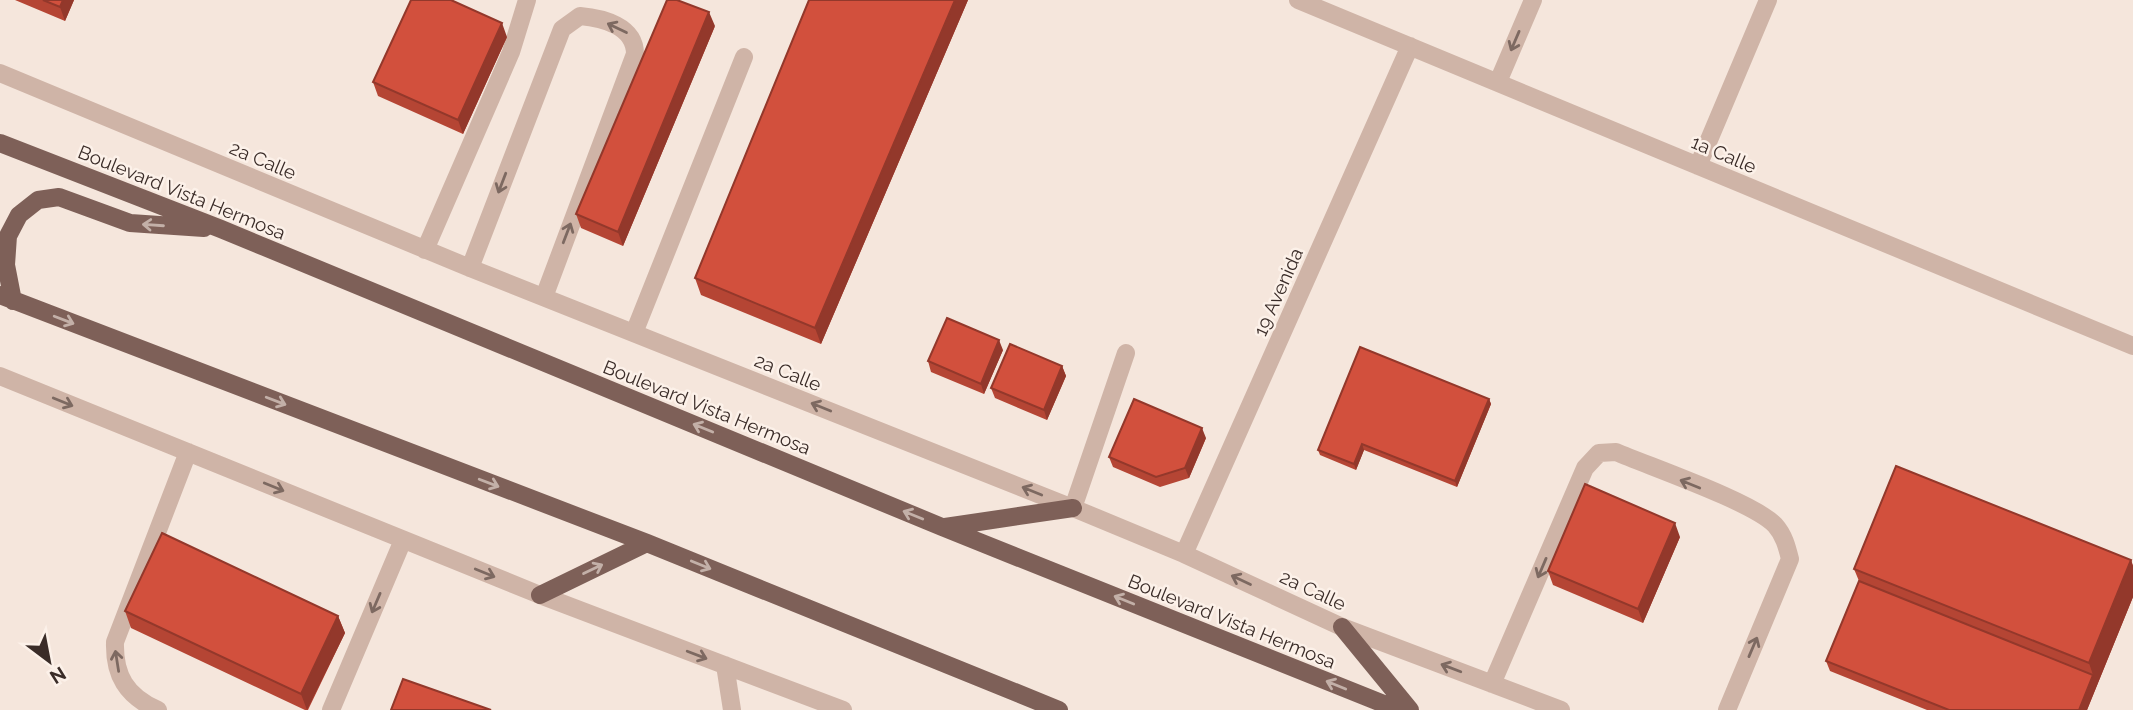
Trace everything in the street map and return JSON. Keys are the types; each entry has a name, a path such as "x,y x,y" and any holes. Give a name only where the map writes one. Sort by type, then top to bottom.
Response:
{"main road":[{"name":"Boulevard Vista Hermosa","path":"0,143 222,229 942,527 1399,710"},
{"path":"222,229 130,223 58,197 38,200 19,215 8,236 7,298 647,543 1059,710"},
{"path":"942,527 1073,508"},
{"path":"540,595 647,543"},
{"path":"1342,627 1410,710"}],"street":[{"path":"425,250 510,52 527,0"},
{"path":"1498,82 1533,0"},
{"path":"1698,166 1768,0"},
{"name":"1a Calle","path":"1309,2 2133,346"},
{"path":"470,268 562,29 580,16 618,26 630,34 635,43 635,54 544,298"},
{"name":"19 Avenida","path":"1184,554 1410,46"},
{"path":"634,333 744,57"},
{"name":"2a Calle","path":"0,73 425,250 1073,508 1184,554 1342,627 1561,710"},
{"path":"1073,508 1126,353"},
{"path":"0,376 540,595 843,710"},
{"path":"158,710 144,704 127,687 114,665 115,642 188,452"},
{"path":"1492,684 1585,468 1599,453 1616,452 1732,500 1775,525 1786,542 1790,559 1727,710"},
{"path":"331,710 403,540"},
{"path":"725,666 732,710"}],"building":[{"path":"43,0 63,0 60,7"},
{"path":"411,0 451,0 502,23 458,120 373,82"},
{"path":"667,0 677,0 709,12 618,232 576,214"},
{"path":"809,0 955,0 815,328 695,278"},
{"path":"947,318 999,340 981,384 928,361"},
{"path":"1010,344 1062,366 1044,410 991,388"},
{"path":"1360,347 1489,399 1455,481 1362,444 1354,464 1318,450"},
{"path":"1134,399 1202,428 1185,468 1156,477 1109,457"},
{"path":"1896,466 2131,560 2089,663 1854,569"},
{"path":"1585,484 1675,523 1638,609 1548,571"},
{"path":"162,533 338,616 301,694 125,611"},
{"path":"1859,581 2093,675 2079,710 1949,710 1826,661"},
{"path":"403,679 491,710 391,710"}]}
